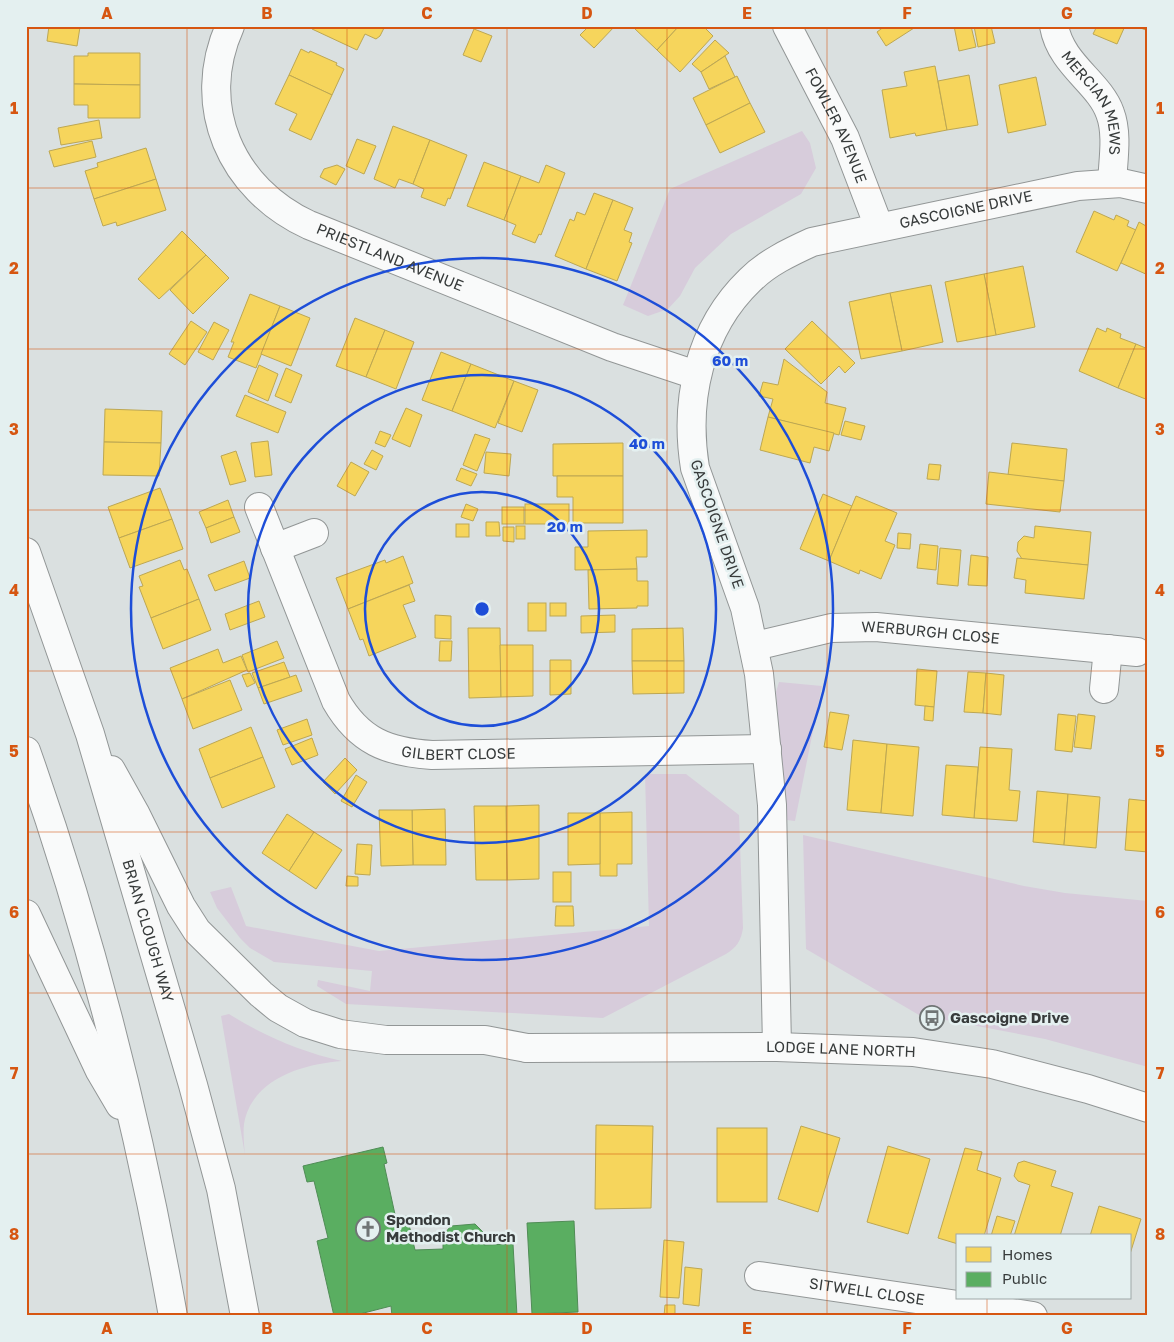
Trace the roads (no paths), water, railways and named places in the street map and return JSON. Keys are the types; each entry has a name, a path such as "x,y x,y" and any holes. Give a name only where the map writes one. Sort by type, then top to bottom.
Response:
{"main road":[{"name":"PRIESTLAND AVENUE","path":"230,26 219,54 217,68 219,117 236,162 252,184 276,206 309,225 635,355 696,375"},
{"name":"FOWLER AVENUE","path":"787,26 844,138 879,227"},
{"name":"MERCIAN MEWS","path":"1054,26 1065,54 1102,99 1111,114 1114,137 1112,183"},
{"name":"GASCOIGNE DRIVE","path":"777,1047 772,805 755,646 736,579 696,468 690,430 696,375 705,349 720,318 740,291 760,272 782,256 812,242 1078,186 1112,183 1148,189"},
{"name":"GILBERT CLOSE","path":"259,507 336,701 352,724 366,737 385,747 400,752 432,755 767,749"},
{"path":"275,548 314,533"},
{"name":"BRIAN CLOUGH WAY","path":"27,551 90,734 221,1189 245,1316"},
{"name":"WERBURGH CLOSE","path":"755,646 808,632 844,627 929,632 1136,652"},
{"path":"1104,689 1108,649"},
{"name":"LODGE LANE NORTH","path":"90,734 135,813 181,906 197,931 261,994 278,1008 322,1030 357,1037 404,1040 485,1040 527,1048 777,1047 913,1052 971,1060 1052,1079 1148,1108"},
{"path":"26,751 91,952 134,1128 173,1316"},
{"path":"26,914 100,1071 134,1128"},
{"name":"SITWELL CLOSE","path":"759,1276 1033,1316"}],"place":[{"name":"Gascoigne Drive","path":"932,1018"},
{"name":"Spondon Methodist Church","path":"368,1229"}]}
